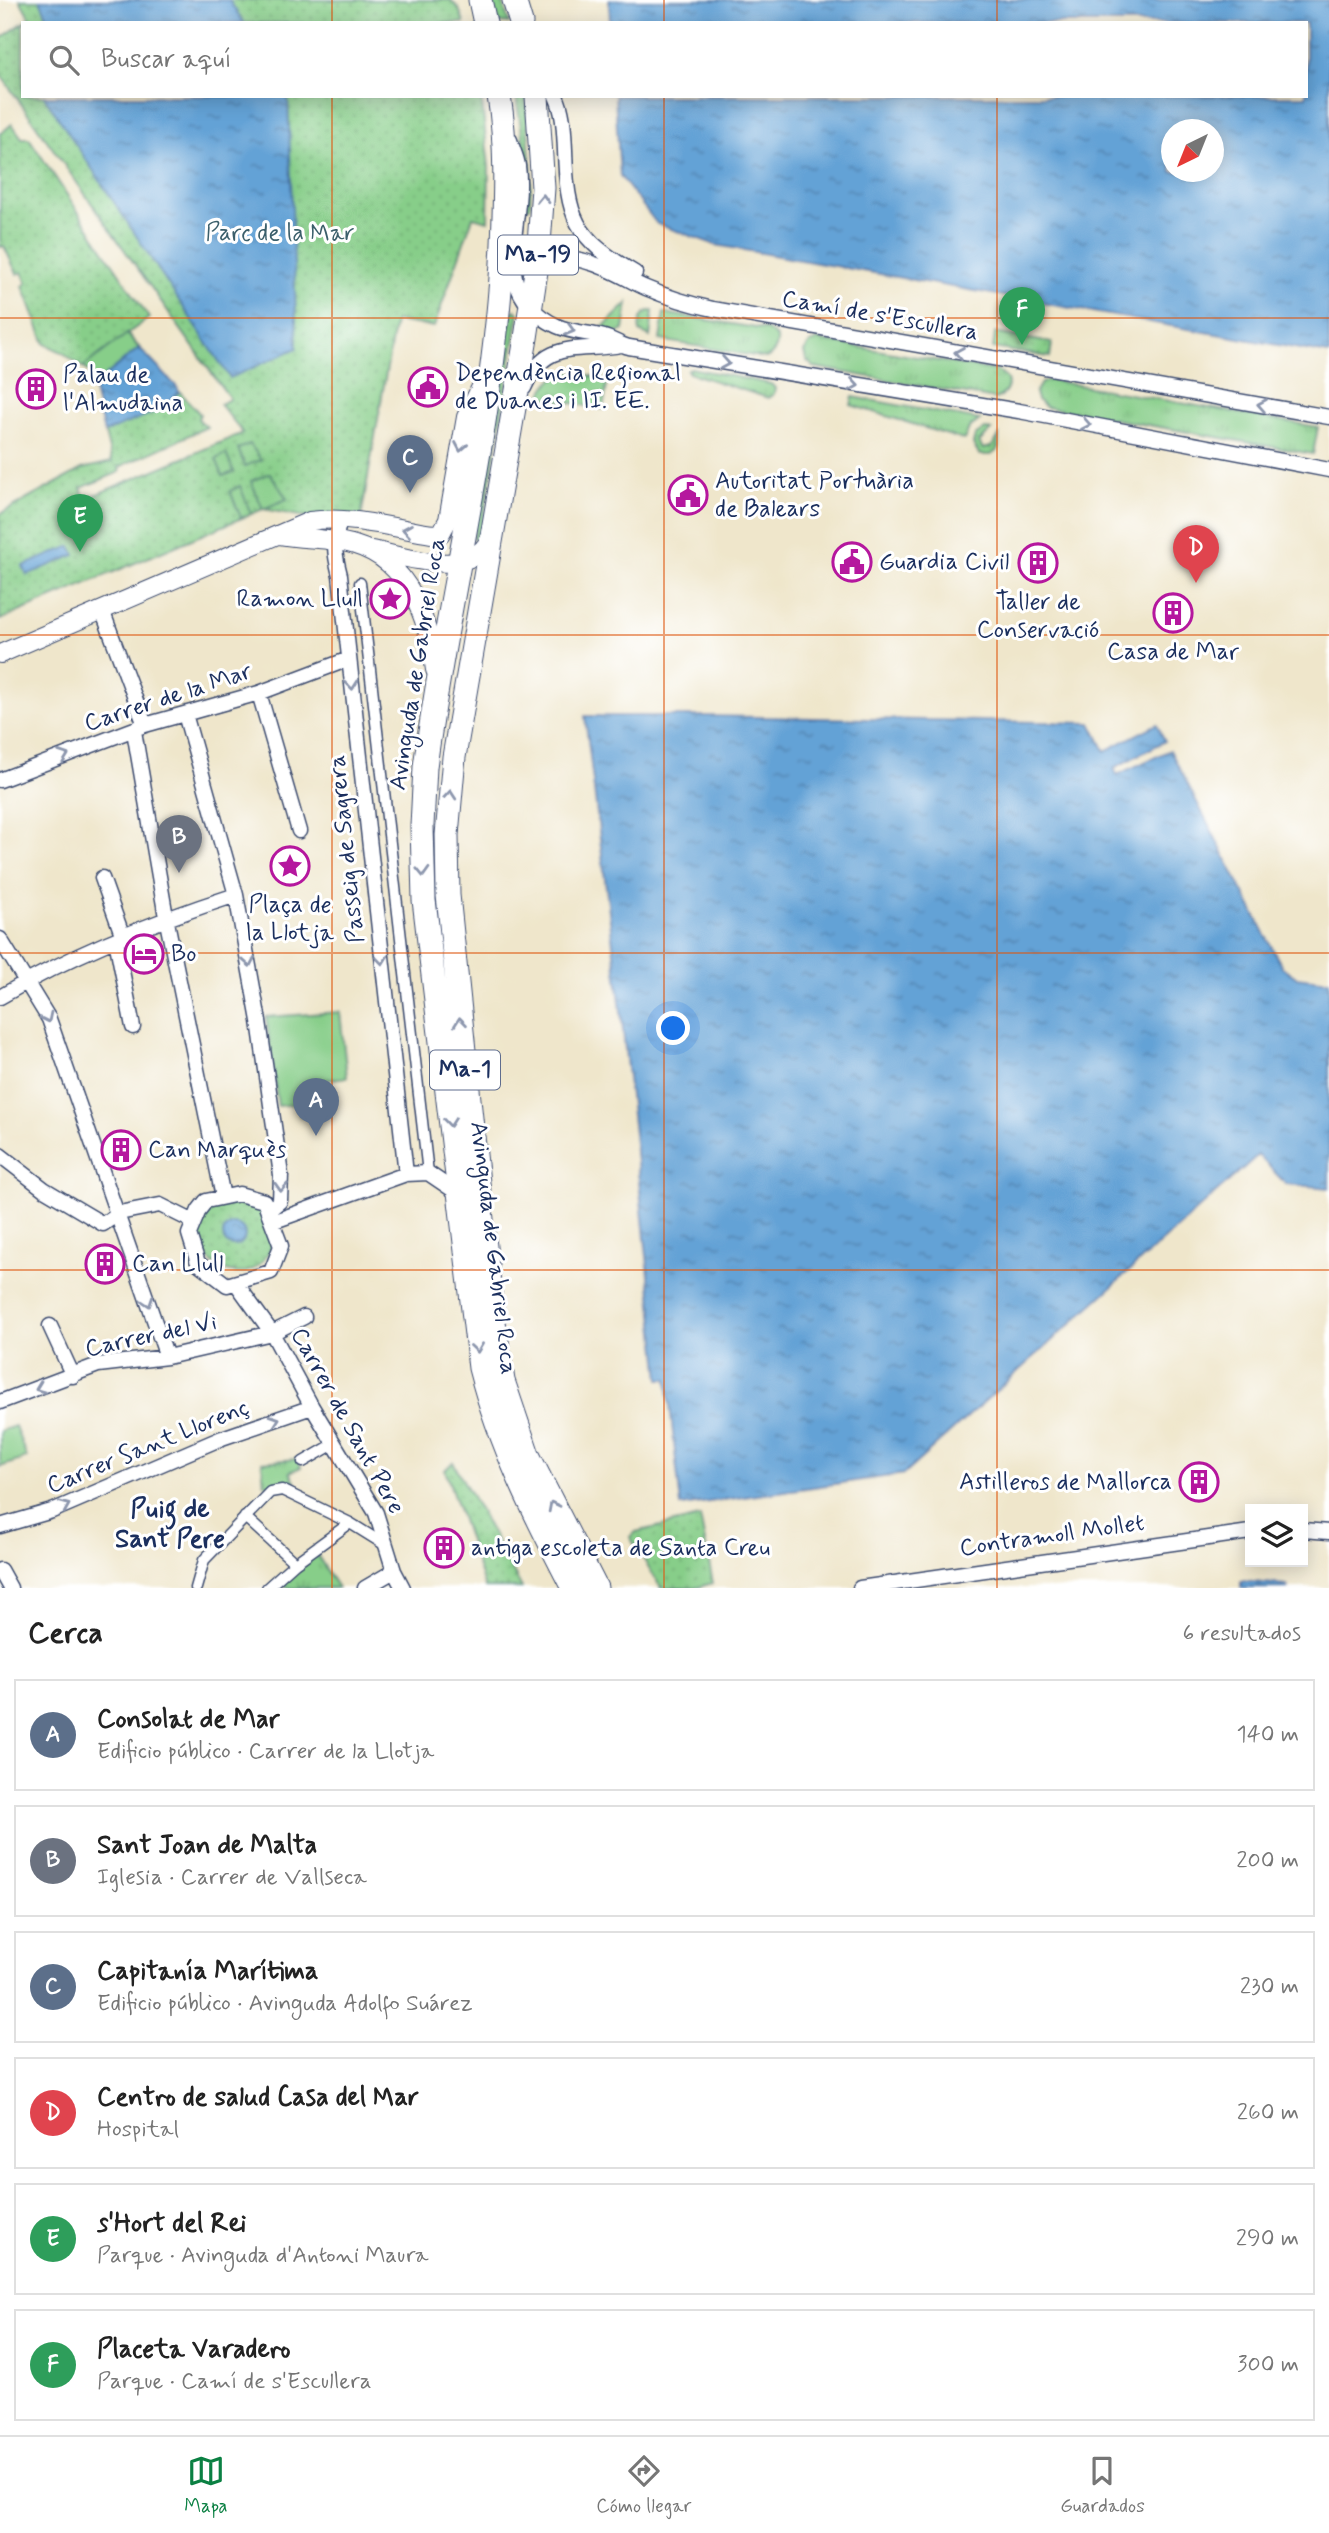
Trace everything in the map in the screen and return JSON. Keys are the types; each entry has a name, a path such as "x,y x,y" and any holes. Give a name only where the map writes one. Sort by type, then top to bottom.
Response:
{"highway":[{"path":"480,0 485,21"},
{"name":"Ma-19","path":"467,524 494,361 501,290 506,169 499,98"},
{"name":"Ma-19","path":"493,533 538,258 543,188 537,98"},
{"name":"Avinguda de Gabriel Roca","path":"467,524 425,767 422,816 424,900 477,1349 490,1406 509,1459 573,1588"},
{"name":"Avinguda de Gabriel Roca","path":"493,533 452,777 447,865 453,955 491,1302 503,1381 528,1455 596,1588"}],"street":[{"path":"557,98 562,109 566,191 577,225 613,259 675,298"},
{"path":"503,121 518,164 515,285 531,307 556,325 575,332 604,337 622,345 1019,411 1329,470"},
{"path":"501,290 505,277 521,262 538,258 562,258 599,265 649,289 675,298"},
{"name":"Camí de s'Escullera","path":"675,298 713,309 1329,416"},
{"path":"514,412 528,380 545,358 568,348 622,345"},
{"path":"0,654 310,522 340,521 432,534 444,530 466,417 494,361"},
{"name":"Passeig de Sagrera","path":"340,521 334,541 340,575 406,1174"},
{"path":"279,535 334,541 443,562 460,562 480,553 493,533"},
{"path":"365,549 391,567 415,597 432,642 437,688"},
{"name":"Passeig de Sagrera","path":"360,583 428,1173"},
{"path":"102,610 139,728 166,917 223,1197"},
{"name":"Carrer de la Mar","path":"0,780 139,728 259,693 349,659"},
{"path":"259,693 299,831"},
{"path":"185,714 236,895 259,1021 281,1175 280,1200 270,1217"},
{"path":"102,877 119,938 133,1027"},
{"path":"0,997 26,981 166,917 236,895"},
{"path":"0,939 49,1019 119,1213 167,1357"},
{"path":"0,1155 44,1189 103,1224 119,1213 160,1205 194,1222"},
{"path":"270,1217 406,1174 428,1173 459,1194"},
{"path":"239,1194 264,1201 281,1246 271,1272 226,1285 198,1263 188,1234 206,1201 223,1197 239,1194"},
{"name":"Carrer de Sant Pere","path":"236,1283 272,1332 312,1407 376,1513 394,1571 403,1588"},
{"name":"Carrer del Vi","path":"0,1402 98,1365 167,1357 272,1332 303,1317"},
{"path":"50,1326 73,1376"},
{"name":"Carrer Sant Llorenç","path":"0,1526 52,1511 222,1438 312,1407"},
{"path":"303,1462 334,1444"},
{"path":"197,1588 204,1560 270,1492 282,1490 349,1523 387,1546"},
{"path":"245,1517 295,1563"},
{"path":"267,1588 295,1563 349,1523"},
{"path":"1308,1530 1329,1532"},
{"name":"Contramoll Mollet","path":"860,1588 1245,1533"},
{"path":"0,1570 10,1588"},
{"path":"365,1588 394,1571"}],"green space":[{"path":"20,0 451,0 459,9 463,21 26,21 30,18"},
{"path":"492,0 502,0 508,21 498,21"},
{"name":"Parc de la Mar","path":"21,24 21,98 481,98 489,167 488,221 473,217 434,327 395,321 360,523 321,520 263,509 0,620 0,514 82,469 112,462 90,373 62,352 45,344 23,286 27,283 22,272 17,274 4,246 0,247 0,134 12,124 22,138 29,138 149,318 127,334 200,414 198,419 207,427 119,467 120,472 81,488 85,499 243,433 220,404 230,399 0,74 0,39"},
{"path":"516,98 526,98 531,174 530,207 524,207 523,140"},
{"path":"628,303 624,330 618,333 601,329"},
{"path":"515,310 519,313 480,539 477,540 473,538 511,312"},
{"path":"653,311 650,337 639,329 642,317"},
{"path":"664,313 768,330 777,338 776,348 766,358 660,340"},
{"path":"995,333 1052,343 1050,357 993,348"},
{"path":"127,334 139,348 93,386 90,373 83,367"},
{"path":"818,340 998,371 1007,379 1007,389 995,399 814,367 806,360 804,352 810,343"},
{"path":"691,368 771,384 775,388 774,394 768,398 689,373 687,370"},
{"path":"567,372 602,378 607,385 603,409 541,397 551,381"},
{"path":"1049,380 1318,427 1313,454 1046,407 1037,400 1035,393 1041,383"},
{"path":"853,397 980,420 969,428 964,440 851,405"},
{"path":"985,429 992,430 979,442 983,449 991,447 999,436 998,450 991,455 980,455 973,444 975,436"},
{"path":"250,444 261,460 245,466 238,449"},
{"path":"226,454 234,472 223,476 216,459"},
{"path":"270,473 287,499 263,509 251,481"},
{"path":"240,486 251,514 241,518 230,491"},
{"path":"340,1012 347,1077 319,1081 323,1114 300,1116 298,1104 278,1106 266,1017"},
{"path":"237,1197 260,1206 272,1240 266,1257 253,1269 238,1273 224,1270 211,1262 202,1250 198,1235 201,1221 212,1207"},
{"path":"15,1426 27,1458 0,1467 0,1431"},
{"path":"297,1459 301,1467 290,1472 296,1483 287,1488 275,1482 272,1485 264,1484 262,1462"},
{"path":"453,1462 522,1588 485,1588 445,1470"},
{"path":"700,1517 713,1583 695,1588 661,1588 630,1537 636,1532"},
{"path":"314,1550 338,1588 291,1588 278,1583"}],"water":[{"path":"40,0 229,0 243,21 49,21"},
{"path":"609,0 1329,0 1329,354 716,245 657,224 620,176 615,98 1308,98 1308,21 610,21"},
{"path":"45,98 288,98 297,348 230,378"},
{"path":"139,348 179,392 162,409 104,433 93,386"},
{"path":"71,546 75,555 27,575 23,566"},
{"path":"585,716 1091,723 1105,751 1157,724 1165,741 1114,768 1117,775 1170,750 1282,967 1296,977 1329,981 1329,1188 1286,1184 1258,1155 904,1474 681,1506 667,1379 660,1379 620,1002"},
{"path":"234,1224 242,1227 245,1235 242,1243 234,1246 226,1243 223,1235 226,1227"},
{"path":"1241,1581 1287,1585 1288,1588 1241,1588"}],"place":[{"name":"Placeta Varadero","path":"1022,345"},
{"name":"Dependència Regional de Duanes i II. EE.","path":"428,387"},
{"name":"Palau de l'Almudaina","path":"36,389"},
{"name":"Capitanía Marítima","path":"410,493"},
{"name":"Autoritat Portuària de Balears","path":"688,495"},
{"name":"s'Hort del Rei","path":"80,552"},
{"name":"Guardia Civil","path":"852,562"},
{"name":"Taller de Conservació","path":"1038,563"},
{"name":"Centro de salud Casa del Mar","path":"1196,583"},
{"name":"Ramon Llull","path":"390,599"},
{"name":"Casa de Mar","path":"1173,613"},
{"name":"Plaça de la Llotja","path":"290,866"},
{"name":"Sant Joan de Malta","path":"179,873"},
{"name":"Bo","path":"144,954"},
{"name":"Consolat de Mar","path":"316,1136"},
{"name":"Can Marquès","path":"121,1150"},
{"name":"Can Llull","path":"105,1264"},
{"name":"Astilleros de Mallorca","path":"1199,1482"},
{"name":"antiga escoleta de Santa Creu","path":"444,1548"}],"district":[{"name":"Puig de Sant Pere","path":"170,1525"}]}
